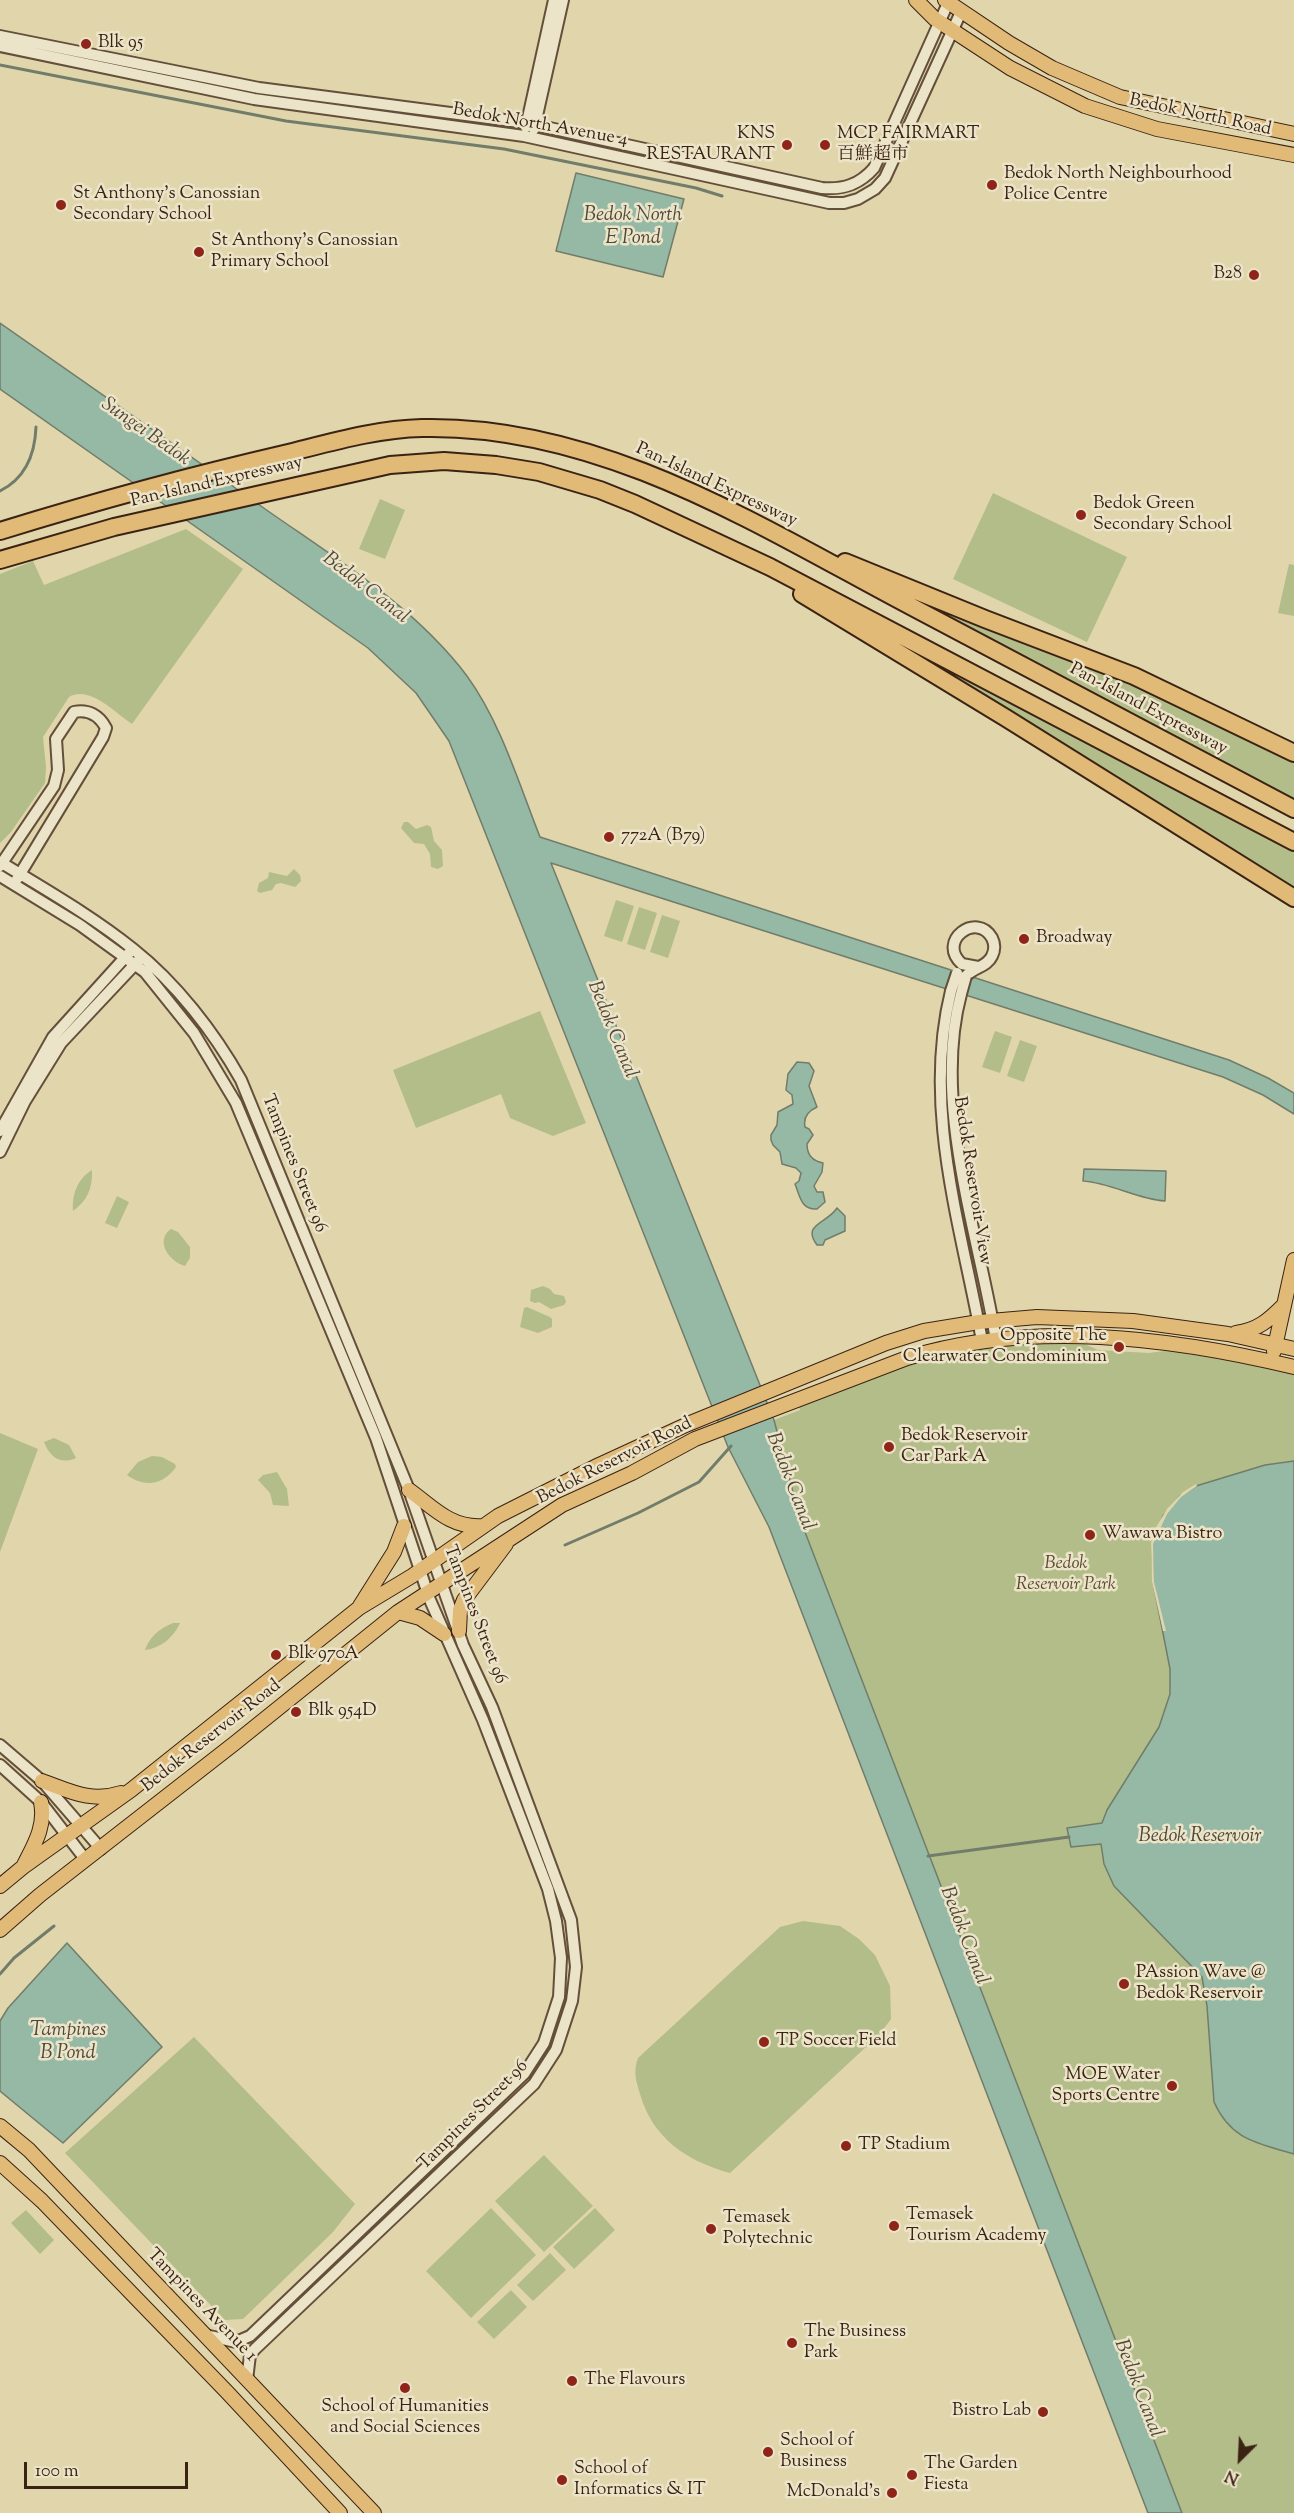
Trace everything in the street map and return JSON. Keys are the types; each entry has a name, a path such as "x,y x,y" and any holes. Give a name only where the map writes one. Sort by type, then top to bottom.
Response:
{"highway":[{"name":"Pan-Island Expressway","path":"0,531 108,498 236,465 393,430 448,428 520,436 589,453 651,475 706,499 826,560 1294,809"},
{"name":"Pan-Island Expressway","path":"0,560 114,527 390,465 444,461 518,468 580,484 696,530 839,602 1291,840"},
{"path":"696,530 997,712 1294,898"},
{"path":"826,560 850,562 985,619 1134,676 1178,695 1294,753"}],"main road":[{"name":"Bedok North Road","path":"916,0 939,22 1010,68 1084,106 1157,129 1294,155"},
{"name":"Bedok North Road","path":"947,1 1052,68 1120,97 1294,134"},
{"path":"1052,68 1055,79 1052,90"},
{"path":"1272,1362 1294,1260"},
{"path":"1228,1334 1248,1331 1263,1325 1284,1305"},
{"name":"Bedok Reservoir Road","path":"0,1886 131,1790 359,1608 435,1560 482,1526 599,1465 688,1424 886,1343 924,1331 986,1321 1038,1317 1089,1318 1177,1326 1294,1347"},
{"name":"Bedok Reservoir Road","path":"0,1930 85,1859 398,1612 562,1505 632,1473 695,1439 907,1358 937,1349 989,1341 1039,1337 1128,1340 1210,1350 1291,1367"},
{"path":"1291,1367 1294,1347"},
{"path":"409,1490 455,1523 466,1527 482,1526"},
{"path":"359,1608 394,1552 404,1526"},
{"path":"459,1631 460,1610 464,1600 511,1538"},
{"path":"398,1612 420,1618 444,1634"},
{"path":"42,1781 89,1797 105,1798 131,1790"},
{"path":"23,1867 41,1828 44,1814 41,1802"},
{"name":"Tampines Avenue 1","path":"0,2126 29,2150 374,2513"},
{"path":"0,2163 62,2222 227,2392 340,2513"},
{"path":"62,2222 57,2205 62,2200 81,2205"},
{"path":"248,2416 265,2397"}],"street":[{"path":"531,124 554,0"},
{"path":"528,137 563,0"},
{"name":"Bedok North Avenue 4","path":"0,36 259,87 531,124 822,188 847,187 869,174 879,160 947,1"},
{"name":"Bedok North Avenue 4","path":"0,46 254,99 528,137 829,203 854,201 875,189 888,173 961,12"},
{"path":"1,864 54,786 58,770 56,739 74,712 83,710 93,714 101,720 105,728 103,737 14,885"},
{"name":"Tampines Street 96","path":"1,864 86,915 171,986 225,1052 241,1080 409,1490 459,1631 492,1707 571,1920 576,1967 572,2001 556,2050 534,2084 249,2355 247,2380"},
{"name":"Tampines Street 96","path":"0,876 134,956 194,1033 236,1103 376,1438 428,1592 444,1634 483,1720 548,1889 556,1921 561,1958 559,1997 544,2043 524,2074 250,2336 237,2342 202,2334"},
{"name":"Bedok Reservoir View","path":"962,975 988,963 994,949 992,938 984,930 973,927 960,933 954,943 955,955 962,975 956,993 952,1101 989,1341"},
{"path":"955,955 964,965 978,967"},
{"path":"0,1131 52,1037 134,956"},
{"path":"0,1152 25,1101 61,1043 134,956"},
{"path":"0,1745 42,1781 83,1826 100,1849"},
{"path":"0,1765 41,1802 85,1859"}],"green space":[{"path":"993,493 1127,557 1087,642 953,579"},
{"path":"380,499 405,510 385,559 359,549"},
{"path":"186,529 243,569 132,724 94,697 77,694 69,697 43,737 45,783 11,832 0,843 0,574 33,561 44,585"},
{"path":"698,532 1294,842 1294,898"},
{"path":"850,563 1294,754 1294,809 901,600"},
{"path":"1289,564 1294,565 1294,616 1278,613"},
{"path":"404,822 408,822 416,829 427,825 431,827 434,841 442,850 443,866 438,869 431,867 430,854 424,844 414,843 401,828"},
{"path":"294,869 300,875 301,881 295,887 281,883 276,884 272,890 260,893 257,891 259,883 268,878 269,872 287,876"},
{"path":"616,900 634,906 622,942 604,936"},
{"path":"639,907 657,913 645,950 627,944"},
{"path":"662,915 680,921 668,958 650,952"},
{"path":"540,1011 586,1123 553,1136 510,1118 501,1094 416,1128 393,1070"},
{"path":"995,1031 1012,1037 1000,1073 982,1067"},
{"path":"1020,1040 1037,1046 1024,1082 1007,1076"},
{"path":"92,1170 88,1194 73,1211 76,1188"},
{"path":"117,1196 129,1202 117,1228 105,1223"},
{"path":"171,1229 178,1232 190,1247 190,1258 185,1266 169,1256 164,1245 166,1234"},
{"path":"543,1286 554,1294 564,1296 566,1302 564,1305 551,1309 539,1302 530,1301 531,1290"},
{"path":"527,1307 550,1317 552,1327 538,1333 520,1327 524,1308"},
{"name":"Bedok Reservoir Park","path":"1078,1341 1098,1350 1149,1353 1179,1349 1294,1371 1294,2513 1182,2513 800,1519 774,1420 800,1410 798,1404 908,1362 981,1346"},
{"path":"0,1433 38,1449 0,1552"},
{"path":"54,1438 69,1445 76,1458 65,1461 53,1456 44,1442"},
{"path":"152,1456 162,1457 175,1464 176,1467 165,1478 153,1483 140,1482 127,1475 138,1462"},
{"path":"277,1472 287,1489 289,1506 273,1505 270,1493 258,1480 263,1475"},
{"path":"173,1623 180,1623 170,1638 161,1645 145,1650 156,1634"},
{"path":"803,1921 840,1926 859,1939 875,1955 890,1986 891,2019 879,2035 730,2173 714,2168 686,2155 663,2136 654,2124 637,2085 636,2063 638,2058 780,1927"},
{"path":"194,2037 355,2204 333,2232 243,2319 225,2320 65,2153"},
{"path":"544,2155 593,2206 544,2252 495,2201"},
{"path":"491,2208 536,2255 471,2318 426,2271"},
{"path":"595,2208 615,2230 574,2269 553,2247"},
{"path":"26,2210 54,2240 40,2254 11,2223"},
{"path":"550,2253 566,2270 533,2301 517,2285"},
{"path":"511,2290 527,2307 494,2339 477,2322"}],"water":[{"name":"Bedok North E Pond","path":"576,173 684,199 663,277 556,251"},
{"path":"0,323 348,567 400,606 424,628 467,676 479,694 500,734 540,837 1229,1060 1294,1093 1294,1114 1263,1095 1223,1077 551,863 774,1420 800,1519 1182,2513 1148,2513 769,1527 728,1447 449,741 416,693 368,648 0,389"},
{"path":"797,1062 809,1063 814,1071 809,1086 817,1107 807,1115 805,1127 813,1135 807,1144 809,1154 816,1161 823,1163 822,1172 814,1186 817,1192 823,1192 825,1202 817,1209 804,1205 795,1184 799,1181 801,1173 796,1168 782,1164 780,1152 771,1140 771,1135 777,1125 778,1112 793,1104 792,1095 786,1090 788,1074"},
{"path":"1084,1169 1166,1171 1165,1201 1083,1181"},
{"path":"837,1208 845,1216 845,1231 825,1240 823,1245 817,1245 813,1238 814,1228"},
{"name":"Bedok Reservoir","path":"1294,1461 1294,2154 1246,2138 1228,2125 1221,2115 1214,2102 1207,2006 1202,1977 1114,1886 1104,1864 1101,1844 1071,1847 1067,1828 1102,1823 1107,1810 1159,1727 1170,1694 1170,1669 1153,1582 1152,1544 1163,1516 1180,1496 1196,1486 1265,1465"},
{"name":"Tampines B Pond","path":"67,1943 162,2047 63,2143 0,2091 0,2021 8,2008"}],"pier":[{"path":"1196,1484 1197,1486 1181,1497 1167,1514 1153,1544 1154,1582 1166,1631 1163,1631 1152,1582 1151,1543 1155,1529 1167,1509 1183,1492"}],"waterway":[{"path":"0,65 286,121 504,149 696,188 722,196"},
{"path":"0,491 9,486 23,472 34,447 36,427"},
{"path":"565,1545 638,1513 699,1482 731,1446"},
{"path":"928,1856 1069,1837"},
{"path":"0,1974 14,1958 54,1926"}],"place":[{"name":"Blk 95","path":"86,44"},
{"name":"KNS RESTAURANT","path":"787,145"},
{"name":"MCP FAIRMART 百鮮超市","path":"825,145"},
{"name":"Bedok North Neighbourhood Police Centre","path":"992,185"},
{"name":"St Anthony's Canossian Secondary School","path":"61,205"},
{"name":"St Anthony's Canossian Primary School","path":"199,252"},
{"name":"B28","path":"1254,275"},
{"name":"Bedok Green Secondary School","path":"1081,515"},
{"name":"772A (B79)","path":"609,837"},
{"name":"Broadway","path":"1024,939"},
{"name":"Opposite The Clearwater Condominium","path":"1119,1347"},
{"name":"Bedok Reservoir Car Park A","path":"889,1447"},
{"name":"Wawawa Bistro","path":"1090,1535"},
{"name":"Blk 970A","path":"276,1655"},
{"name":"Blk 954D","path":"296,1712"},
{"name":"PAssion Wave @ Bedok Reservoir","path":"1124,1984"},
{"name":"TP Soccer Field","path":"764,2042"},
{"name":"MOE Water Sports Centre","path":"1172,2086"},
{"name":"TP Stadium","path":"846,2146"},
{"name":"Temasek Tourism Academy","path":"894,2226"},
{"name":"Temasek Polytechnic","path":"711,2229"},
{"name":"The Business Park","path":"792,2343"},
{"name":"The Flavours","path":"572,2381"},
{"name":"School of Humanities and Social Sciences","path":"405,2388"},
{"name":"Bistro Lab","path":"1043,2412"},
{"name":"School of Business","path":"768,2452"},
{"name":"The Garden Fiesta","path":"912,2475"},
{"name":"School of Informatics & IT","path":"562,2480"},
{"name":"McDonald's","path":"892,2493"}],"water label":[{"name":"Sungei Bedok","path":"145,433"},
{"name":"Bedok Canal","path":"365,589"},
{"name":"Bedok Canal","path":"611,1030"},
{"name":"Bedok Canal","path":"789,1482"},
{"name":"Bedok Canal","path":"963,1936"},
{"name":"Bedok Canal","path":"1137,2389"}]}
